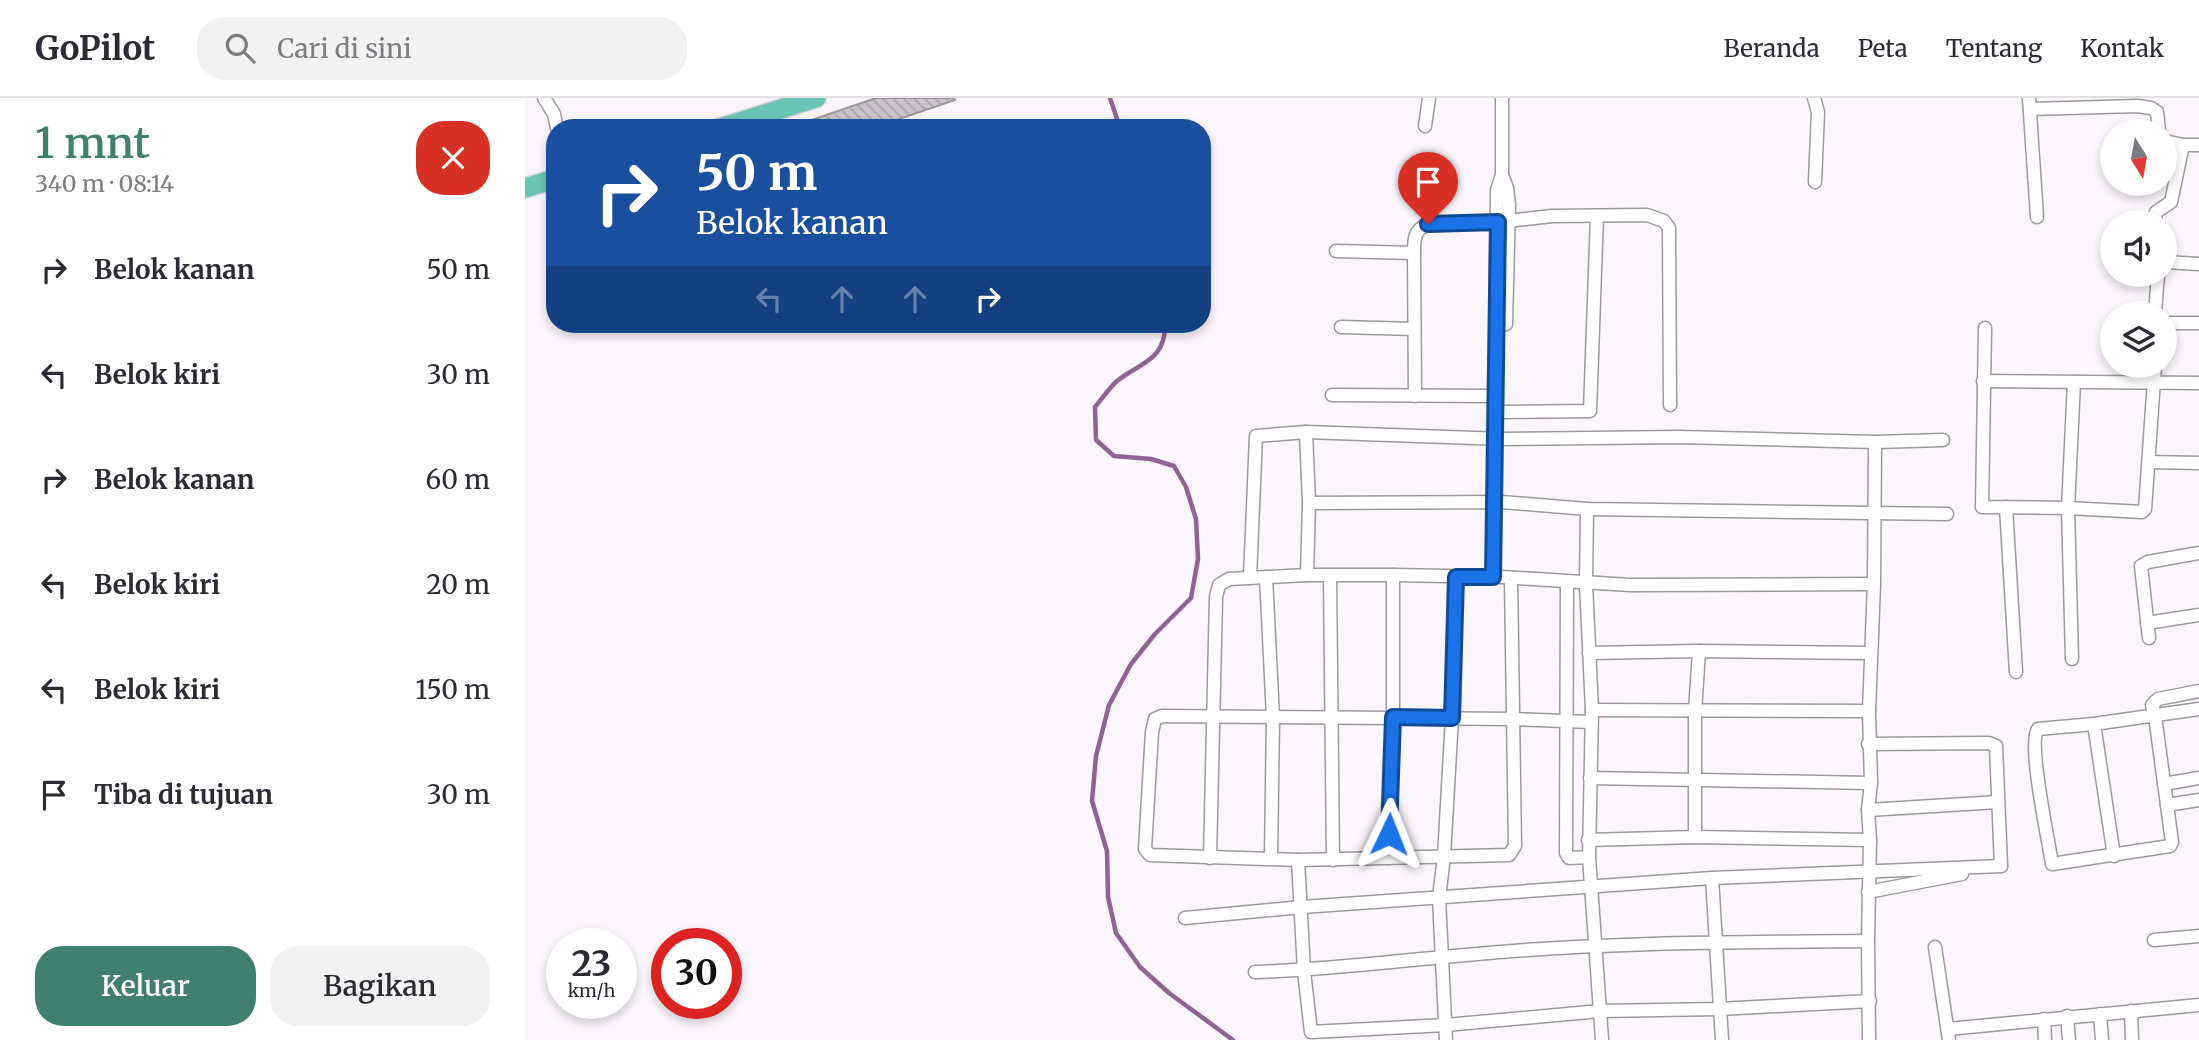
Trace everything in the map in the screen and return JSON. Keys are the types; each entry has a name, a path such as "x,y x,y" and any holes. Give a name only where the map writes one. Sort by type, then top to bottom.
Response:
{"main road":[{"path":"749,119 816,98"},
{"path":"525,188 546,182"}],"street":[{"path":"544,98 555,119"},
{"path":"1425,126 1429,98"},
{"path":"1502,98 1502,175 1497,190 1504,221 1499,502 1502,578 1514,719 1513,852 1504,856 1298,860 1150,855 1144,847 1152,732 1156,719 1163,716 1393,717 1514,719 1567,720 1592,716 1695,712 1869,711"},
{"path":"1814,98 1818,112 1815,182"},
{"path":"2037,217 2030,104 2144,107 2157,112 2158,119"},
{"path":"2177,144 2199,145"},
{"path":"2159,210 2171,202 2183,145"},
{"path":"1415,396 1414,253 1415,235 1420,228 1428,224 1552,216 1647,215 1664,221 1669,228 1670,405"},
{"path":"1499,411 1590,411 1597,216"},
{"path":"1499,411 1496,396 1504,221"},
{"path":"1336,251 1414,253"},
{"path":"2177,263 2199,264"},
{"path":"2177,323 2199,323"},
{"path":"1341,327 1414,330"},
{"path":"1985,328 1982,507 2142,512 2145,509 2150,462 2155,378"},
{"path":"1983,381 2199,383"},
{"path":"2072,659 2067,508 2074,382"},
{"path":"1332,395 1496,396"},
{"path":"1306,432 1309,503 1307,575"},
{"path":"1250,578 1256,436 1306,432 1500,438 1679,437 1875,442 1943,440"},
{"path":"1869,1040 1868,810 1871,783 1868,744 1874,584 1875,442"},
{"path":"2150,462 2199,463"},
{"path":"1309,503 1499,502 1587,509 1947,514"},
{"path":"2006,507 2016,672"},
{"path":"1587,509 1586,584 1592,716 1588,840 1602,1040"},
{"path":"2149,638 2141,566 2148,562 2199,553"},
{"path":"1210,858 1216,597 1219,585 1229,579 1392,575 1502,578 1586,584 1874,584"},
{"path":"1389,858 1393,717 1392,575"},
{"path":"1330,576 1333,860"},
{"path":"1266,577 1273,717 1271,858"},
{"path":"1446,1040 1439,898 1452,718 1456,577"},
{"path":"1567,582 1566,853 1569,858 1589,857"},
{"path":"2147,623 2199,615"},
{"path":"1695,837 1695,712 1699,651"},
{"path":"1589,653 1870,653"},
{"path":"2199,691 2155,700 2152,705 2155,716 2172,842 2170,846 2053,864 2034,754 2034,734 2038,729 2094,724 2155,716 2199,709"},
{"path":"2094,724 2113,856"},
{"path":"1868,744 1992,743 1998,748 2001,866"},
{"path":"1590,778 1871,783"},
{"path":"2164,784 2199,778"},
{"path":"2167,805 2199,800"},
{"path":"1868,810 1998,803"},
{"path":"1588,840 1695,837 1870,840"},
{"path":"1298,860 1304,971 1311,1036 1600,1011 1719,1009 1870,1001"},
{"path":"1185,918 1302,906 1712,878 2001,866"},
{"path":"1868,892 2001,866"},
{"path":"1712,878 1721,1040"},
{"path":"2154,940 2199,936"},
{"path":"1255,972 1304,971 1596,946 1868,941"},
{"path":"1935,947 1948,1034 2067,1016 2199,1005"},
{"path":"2131,1011 2132,1040"},
{"path":"2100,1014 2102,1040"},
{"path":"2067,1016 2069,1040"},
{"path":"2044,1019 2045,1040"}],"building":[{"path":"876,98 955,100 899,119 814,119"}],"waterway":[{"path":"1110,98 1117,119"},
{"path":"1164,333 1156,354 1117,381 1095,407 1096,440 1114,456 1151,459 1174,466 1186,487 1196,519 1198,559 1191,598 1155,634 1131,664 1109,705 1096,756 1092,801 1107,851 1108,897 1116,933 1140,967 1169,993 1233,1040"}],"route":[{"path":"1389,834 1393,717 1452,718 1456,577 1493,577 1498,222 1428,224"}]}
